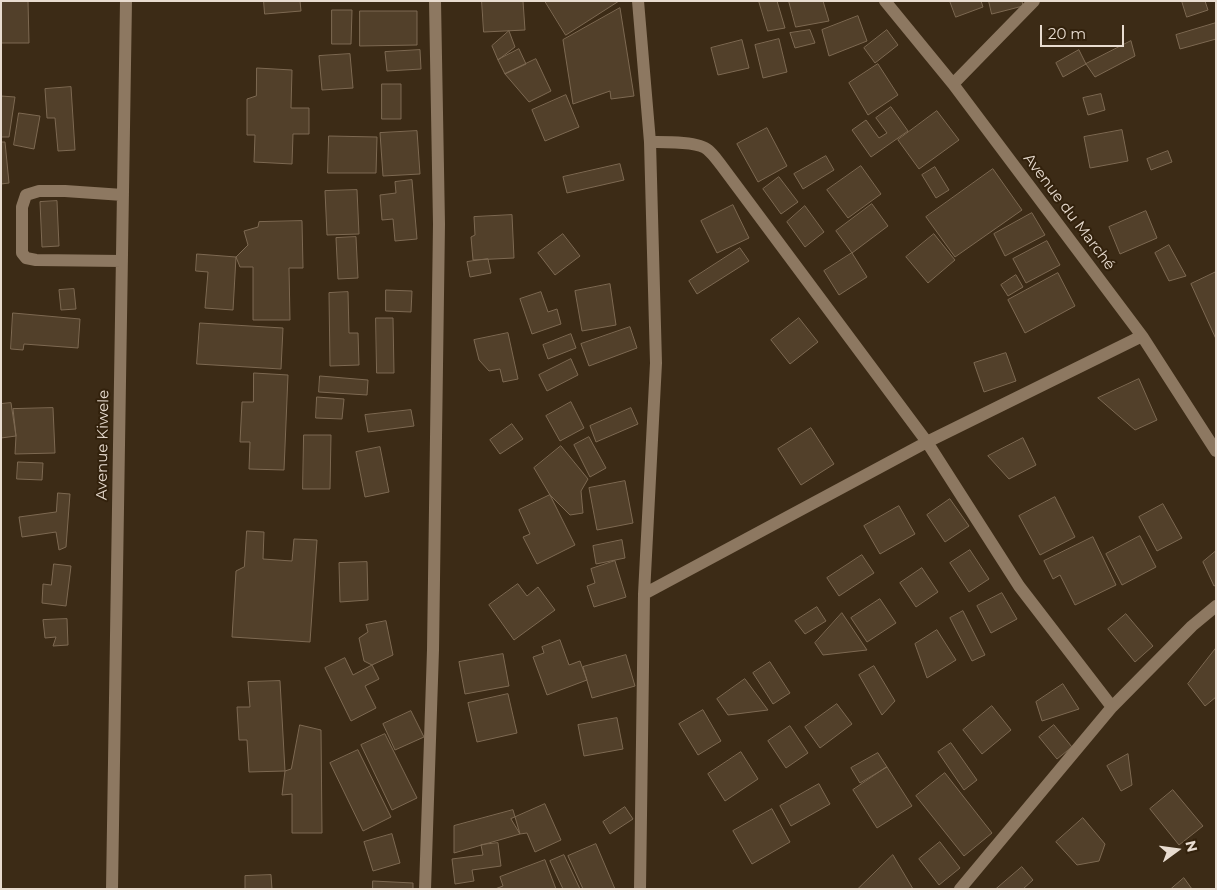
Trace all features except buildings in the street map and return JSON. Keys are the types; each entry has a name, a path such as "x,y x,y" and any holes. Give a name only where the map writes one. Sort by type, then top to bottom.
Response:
{"street":[{"name":"Avenue Kiwele","path":"112,889 126,1"},
{"path":"425,889 433,650 439,224 435,1"},
{"path":"638,1 650,142 656,363 644,594 640,889"},
{"name":"Avenue du Marché","path":"885,1 953,84 1142,336 1216,451"},
{"path":"953,84 1034,1"},
{"path":"650,142 695,144 708,149 928,442 1019,586 1112,707"},
{"path":"122,261 36,260 26,258 22,253 22,207 26,195 38,191 123,195"},
{"path":"644,594 928,442 1142,336"},
{"path":"960,889 1112,707 1192,626 1216,606"}]}
